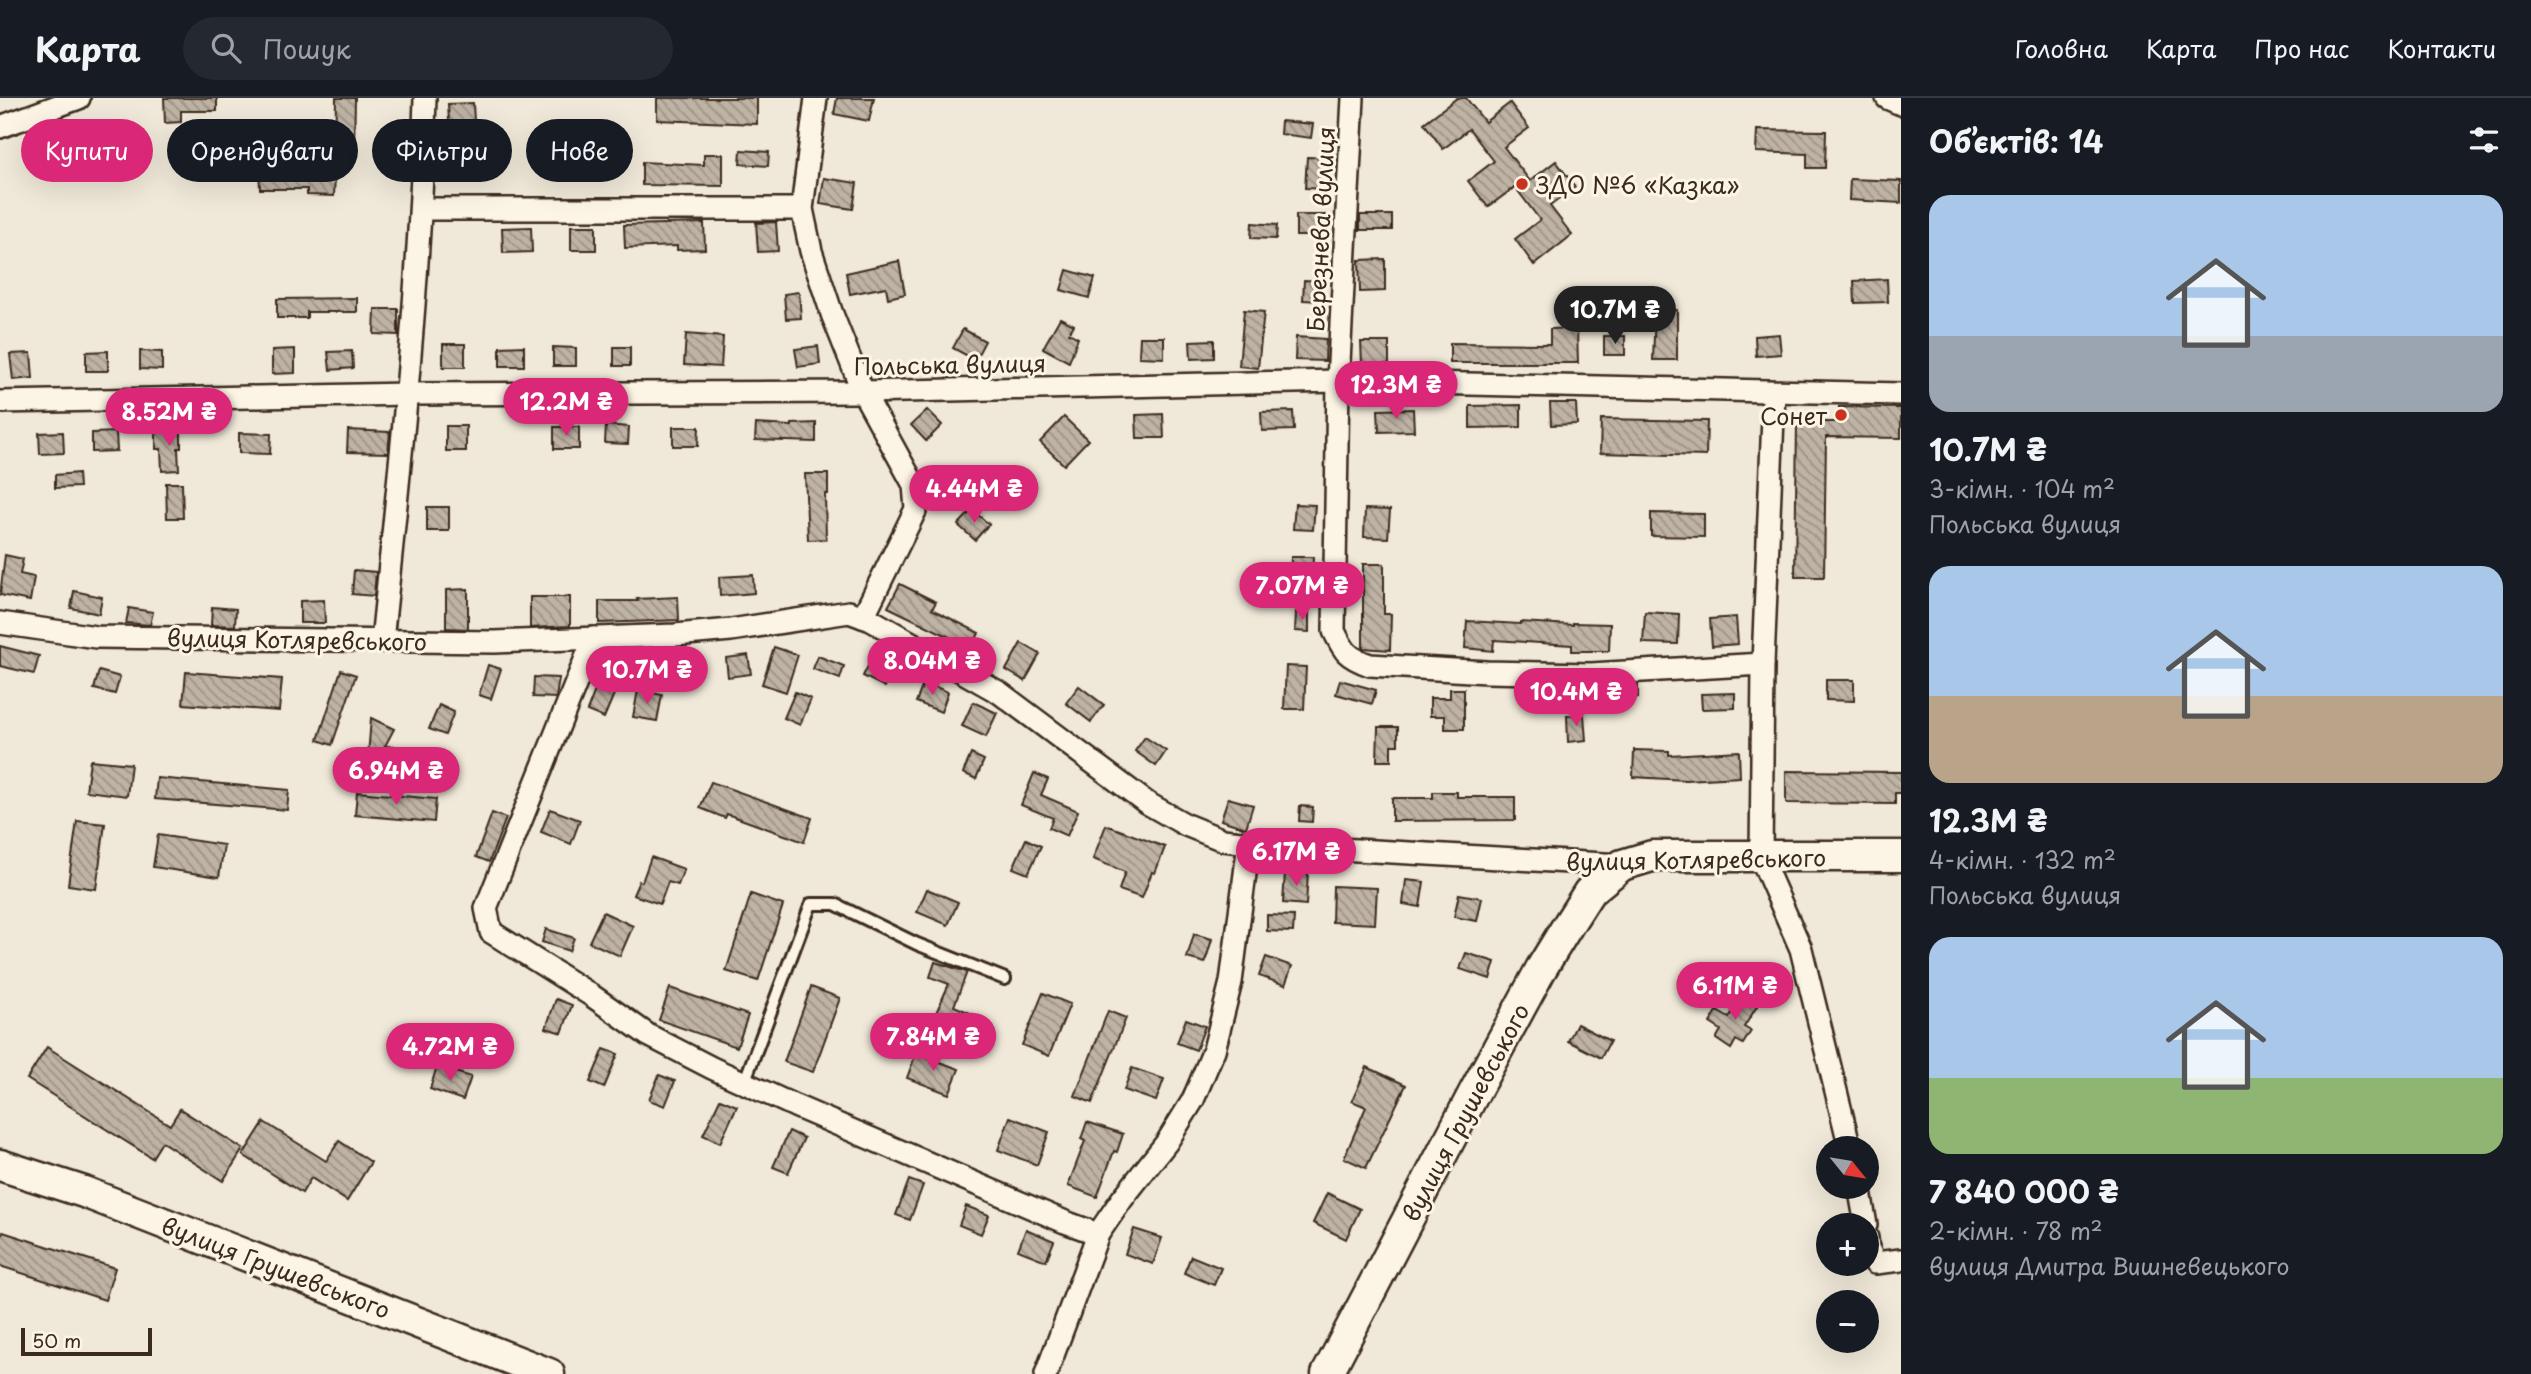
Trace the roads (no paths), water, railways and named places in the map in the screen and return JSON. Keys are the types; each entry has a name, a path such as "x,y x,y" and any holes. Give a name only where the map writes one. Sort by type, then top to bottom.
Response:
{"main road":[{"name":"вулиця Котляревського","path":"1622,865 1652,856 1901,856"},
{"name":"вулиця Грушевського","path":"1327,1374 1541,969 1589,892 1622,865"},
{"name":"вулиця Грушевського","path":"2,1172 84,1192 549,1374"}],"street":[{"path":"0,127 79,98"},
{"path":"382,641 408,394 422,209 425,98"},
{"path":"816,98 802,209 811,251 863,392 914,485 916,509 863,617"},
{"name":"Березнева вулиця","path":"1353,98 1338,381 1334,632 1343,650 1352,659 1370,665 1474,672 1591,674 1763,664"},
{"path":"1887,98 1901,104"},
{"path":"422,209 802,209"},
{"name":"Польська вулиця","path":"0,402 408,394 863,392 1338,381 1901,394"},
{"path":"1774,392 1763,664 1761,858 1801,948 1847,1136"},
{"name":"вулиця Котляревського","path":"0,623 96,636 495,642 731,631 849,612 863,617 1000,693 1147,803 1186,825 1223,840 1622,865"},
{"path":"594,638 486,908 491,932 591,995 648,1035 744,1083 1098,1234"},
{"path":"1046,1374 1098,1234 1174,1131 1193,1100 1213,1050 1231,982 1249,843"},
{"path":"1879,1263 1901,1260"}],"lane":[{"path":"744,1083 811,904 835,904 917,944 1005,979"}],"place":[{"name":"ЗДО №6 «Казка»","path":"1522,184"},
{"name":"Сонет","path":"1841,415"}]}
